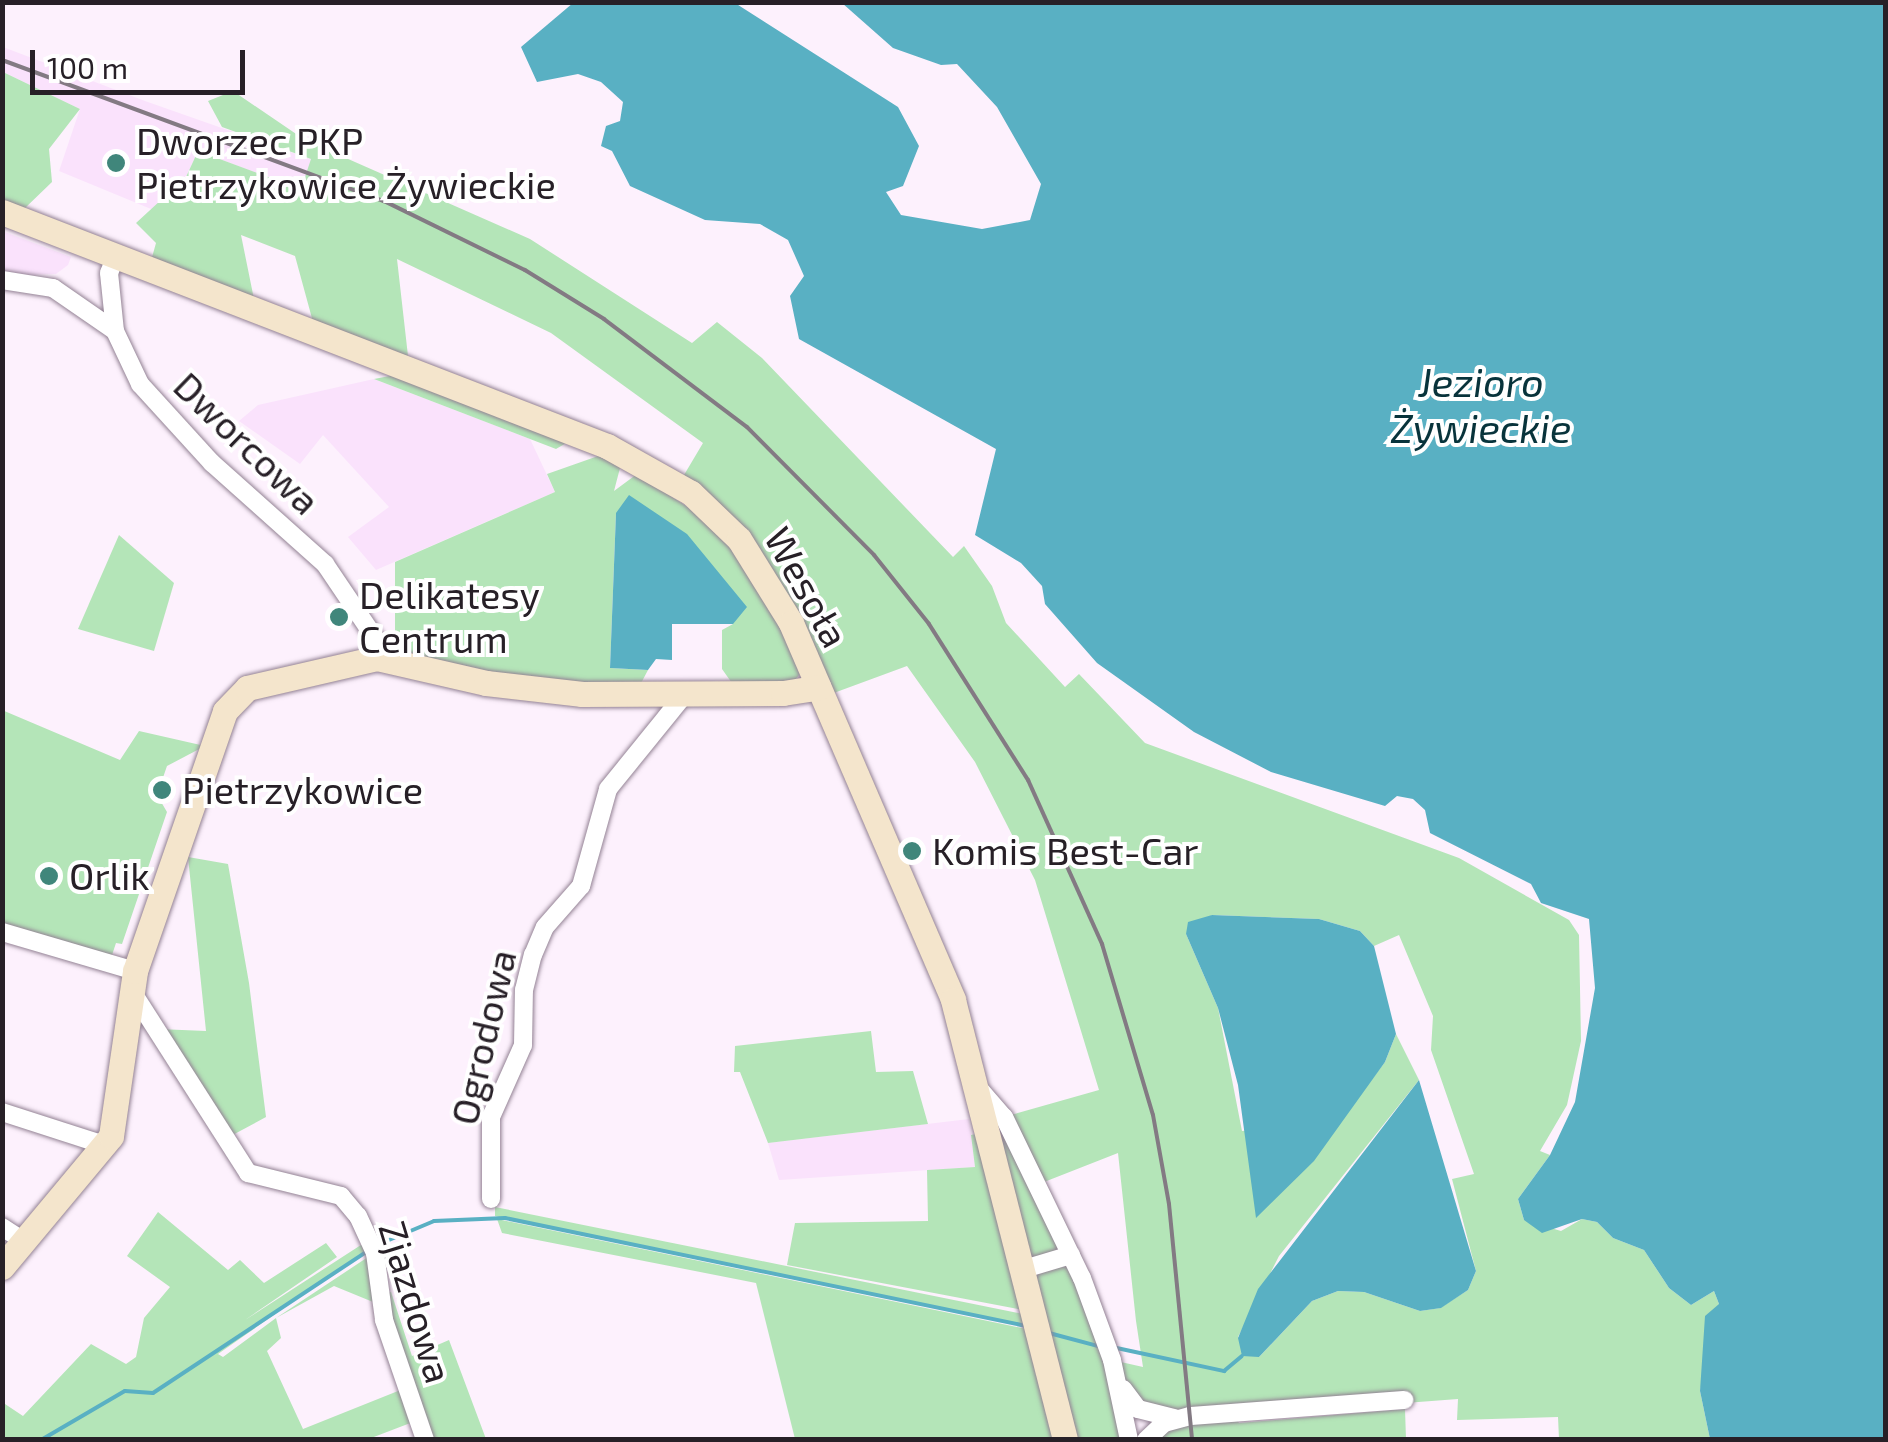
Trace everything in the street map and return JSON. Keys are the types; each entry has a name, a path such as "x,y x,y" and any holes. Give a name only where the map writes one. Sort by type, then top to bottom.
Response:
{"main road":[{"name":"Wesoła","path":"2,212 572,431 661,474 739,538 779,600 820,687 944,975 981,1092 1065,1440"},
{"path":"2,1267 111,1136 134,982 234,698 276,677 344,661 389,659 486,683 684,695 820,687"}],"street":[{"name":"Dworcowa","path":"116,255 108,273 115,331 140,384 212,463 325,564 389,659"},
{"path":"2,280 53,288 115,331"},
{"name":"Ogrodowa","path":"492,1200 491,1117 523,1045 524,990 533,955 546,926 581,886 608,790 684,695"},
{"path":"2,932 134,982"},
{"name":"Zjazdowa","path":"134,982 248,1173 341,1196 372,1247 384,1320 426,1440"},
{"path":"981,1092 1004,1116 1071,1255 1114,1368 1130,1440"},
{"path":"2,1112 104,1145"},
{"path":"2,1227 26,1242"},
{"path":"1024,1269 1071,1255"},
{"path":"1114,1368 1138,1409 1180,1418 1404,1400"},
{"path":"1146,1440 1180,1418"}],"shaded area":[{"path":"3,47 370,180 355,210 198,151 168,216 59,171 80,109 3,72"},
{"path":"2,231 71,257 68,265 56,274 3,276"},
{"path":"374,379 530,439 555,492 376,570 348,537 389,507 323,435 300,464 239,421 258,405"},
{"path":"969,1119 975,1167 779,1180 768,1143"}],"green space":[{"path":"3,72 80,109 49,149 52,182 24,209 3,200"},
{"path":"233,91 305,140 530,239 692,343 717,322 762,358 953,557 964,546 992,586 1006,623 1065,687 1079,674 1145,743 1459,858 1569,920 1579,935 1581,1041 1567,1105 1540,1151 1550,1155 1518,1199 1524,1220 1561,1231 1582,1219 1597,1222 1613,1238 1644,1250 1669,1288 1691,1305 1714,1291 1719,1304 1700,1391 1710,1439 1559,1439 1558,1417 1457,1420 1458,1399 1234,1416 1239,1423 1405,1409 1406,1439 1146,1439 1159,1417 1126,1396 1129,1439 1065,1439 981,1091 1004,1117 1099,1090 1035,880 975,762 907,666 831,694 684,475 703,443 551,333 397,259 408,356 316,333 295,256 241,235 256,309 149,268 156,243 136,223 186,177 198,151 301,189 311,159 222,127 208,101","holes":["1212,915 1319,919 1360,931 1374,946 1399,935 1433,1016 1431,1050 1474,1174 1452,1179 1476,1271 1468,1290 1440,1308 1420,1311 1364,1292 1338,1291 1312,1301 1259,1357 1238,1337 1279,1256 1419,1080 1396,1034 1385,1062 1340,1121 1242,1131 1218,1008 1186,934","1118,1153 1136,1321 1143,1367 1112,1360 1039,1184"]},
{"path":"400,374 568,442 556,449 374,379"},
{"path":"601,455 620,468 614,491 637,474 712,523 763,587 800,674 795,680 734,686 722,669 722,630 733,624 616,513 610,668 648,670 639,687 541,683 413,654 395,641 395,562 555,492 547,474"},
{"path":"119,535 174,583 154,651 78,629"},
{"path":"2,710 120,760 139,731 205,746 167,766 157,795 167,812 122,944 116,943 111,958 3,927"},
{"path":"188,857 228,864 249,983 266,1117 227,1138 158,1029 206,1031"},
{"path":"871,1031 876,1072 913,1071 928,1124 768,1143 740,1072 734,1072 735,1046"},
{"path":"976,1134 1023,1310 787,1265 795,1223 928,1221 927,1170 975,1167 971,1135"},
{"path":"495,1207 1023,1314 1025,1325 539,1226 495,1216"},
{"path":"158,1212 228,1270 240,1260 264,1283 326,1243 337,1257 245,1320 364,1243 367,1250 218,1354 223,1357 276,1318 281,1338 267,1351 303,1429 403,1389 413,1422 366,1440 3,1440 2,1402 23,1416 91,1344 126,1364 136,1357 144,1318 170,1287 127,1256"},
{"path":"497,1219 1027,1329 1055,1439 795,1439 756,1283 502,1233"},
{"path":"371,1255 373,1302 334,1286 276,1318"},
{"path":"391,1292 412,1356 449,1340 486,1439 430,1439 387,1319 385,1293"}],"water":[{"name":"Jezioro Żywieckie","path":"573,3 735,3 898,107 919,146 903,186 886,192 901,215 982,229 1030,220 1041,184 997,107 957,64 941,65 893,48 842,3 1885,3 1885,1439 1710,1439 1700,1391 1705,1316 1719,1304 1714,1291 1691,1305 1669,1288 1644,1250 1613,1238 1597,1222 1582,1219 1542,1233 1524,1220 1518,1199 1550,1155 1575,1102 1595,988 1589,919 1541,903 1531,884 1430,833 1425,810 1413,799 1397,796 1385,806 1271,772 1194,732 1097,663 1045,604 1042,586 1021,563 975,535 996,449 799,339 790,296 804,276 788,240 760,224 705,220 630,186 612,151 601,146 606,126 620,121 623,102 601,82 578,74 537,82 521,47"},
{"path":"629,495 687,534 747,607 733,624 672,624 672,660 656,659 648,670 610,668 616,513"},
{"path":"1212,915 1319,919 1360,931 1374,946 1396,1034 1385,1062 1314,1161 1256,1218 1238,1085 1218,1008 1186,934 1188,922"},
{"path":"1419,1080 1476,1271 1468,1290 1441,1308 1420,1311 1364,1292 1338,1291 1312,1301 1259,1357 1242,1356 1238,1338 1258,1289"}],"waterway":[{"path":"377,1245 434,1221 505,1218 1026,1326"},
{"path":"41,1440 125,1391 153,1393 369,1250"},
{"path":"1049,1333 1098,1346"},
{"path":"1112,1347 1224,1371 1242,1356"}],"railway":[{"path":"2,60 384,201 525,270 604,319 747,427 874,555 929,624 1028,780 1102,944 1153,1115 1169,1204 1192,1440"}],"place":[{"name":"Dworzec PKP Pietrzykowice Żywieckie","path":"116,163"},
{"name":"Delikatesy Centrum","path":"339,617"},
{"name":"Pietrzykowice","path":"162,790"},
{"name":"Komis Best-Car","path":"912,851"},
{"name":"Orlik","path":"49,876"}]}
